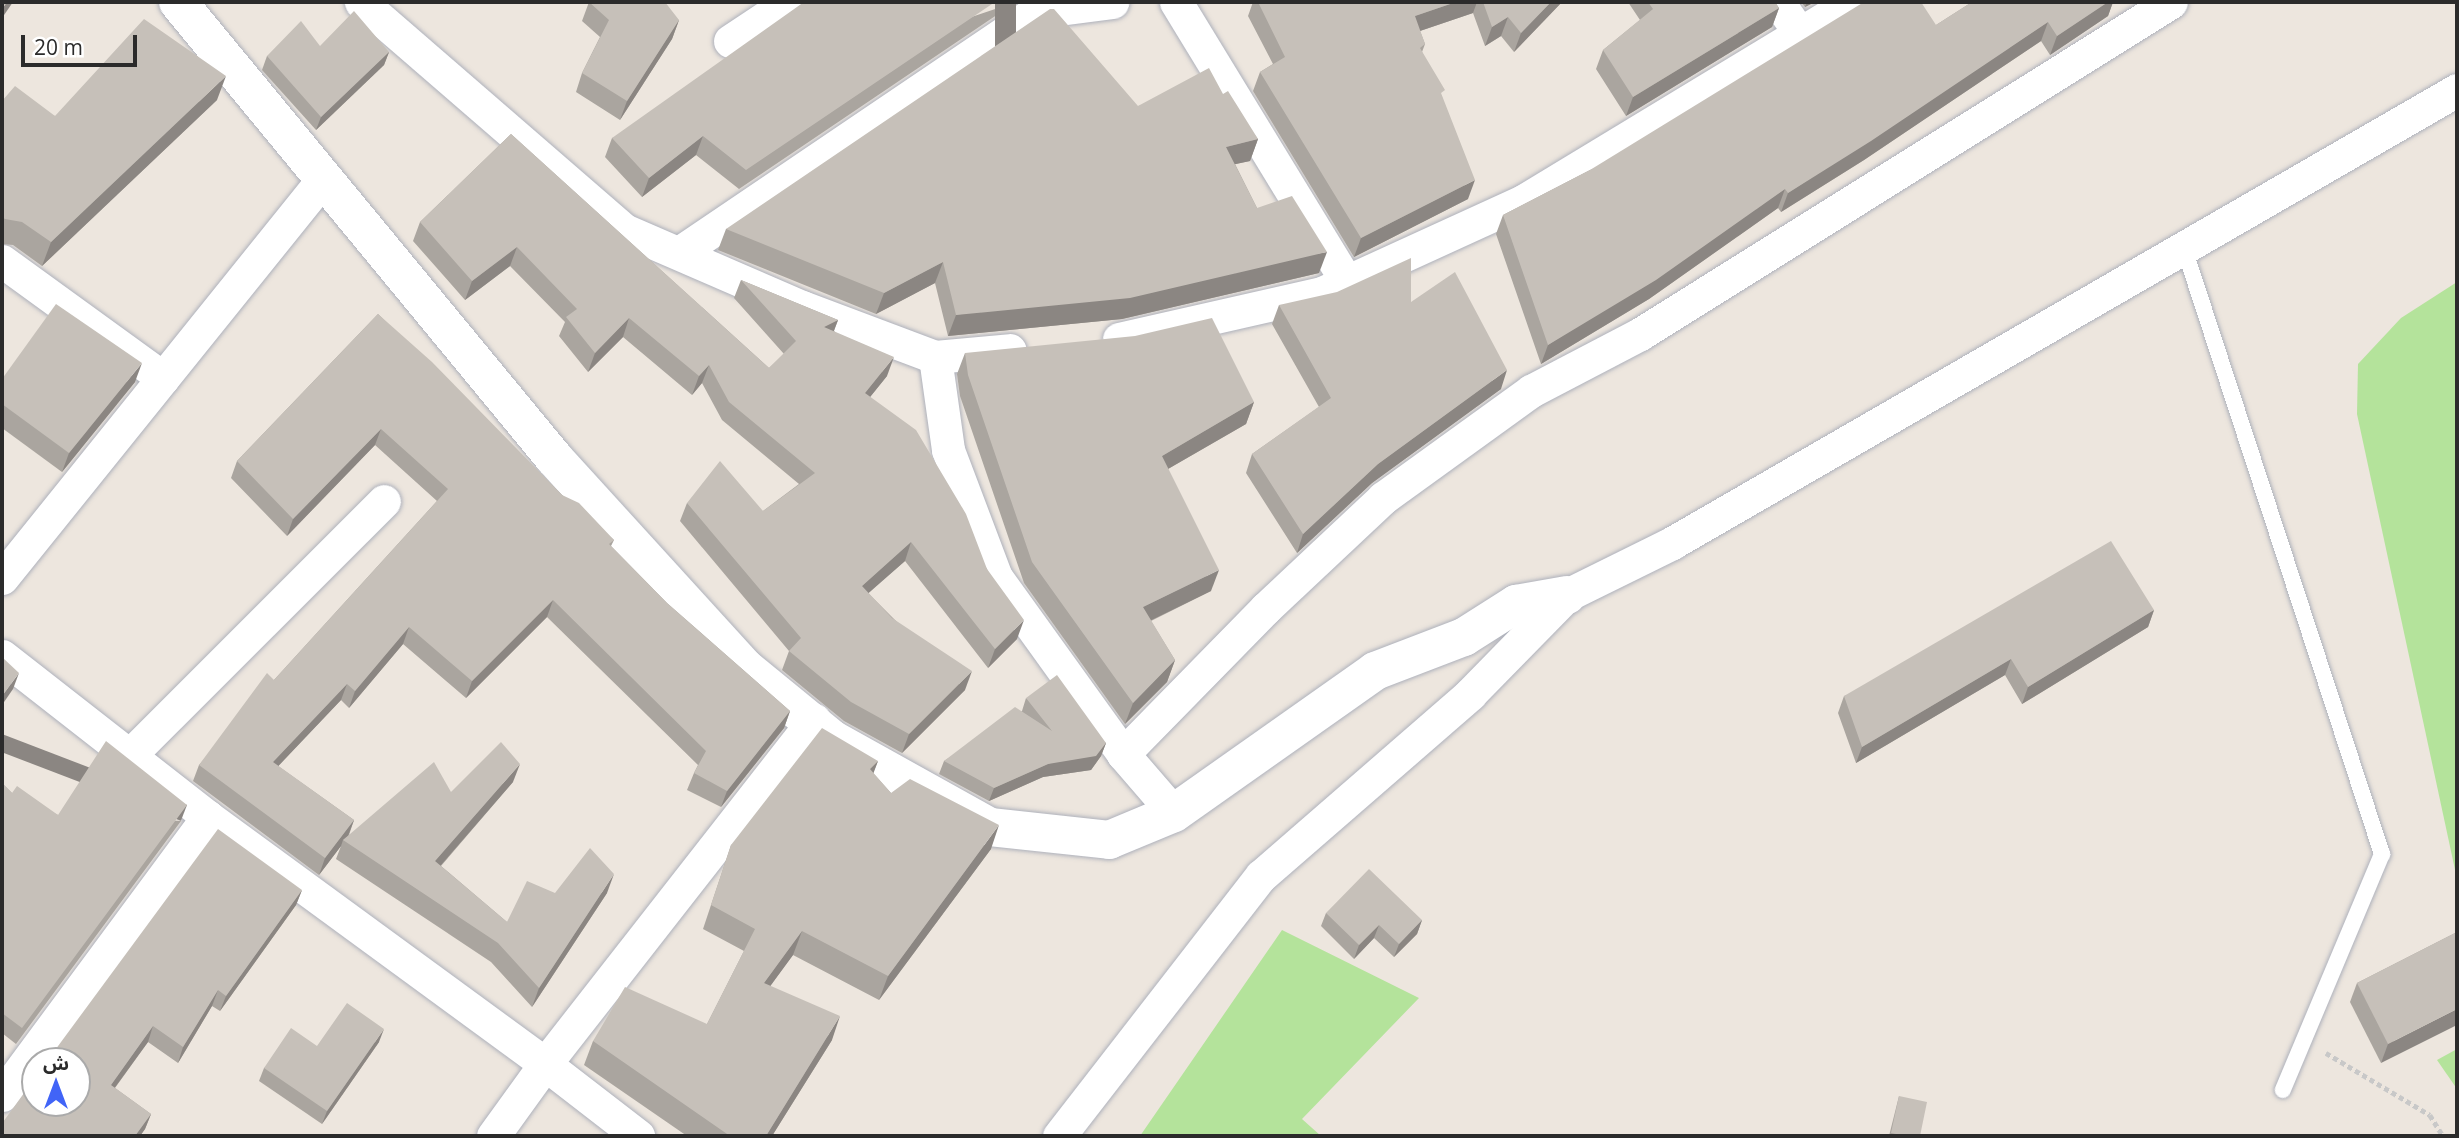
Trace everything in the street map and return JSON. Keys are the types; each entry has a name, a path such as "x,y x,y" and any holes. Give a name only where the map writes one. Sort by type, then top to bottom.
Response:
{"street":[{"path":"178,2 563,468 744,667 814,720 832,739 990,827 1109,840 1174,813 1375,671 1464,637 1516,604 1567,595 1672,543 2457,90"},
{"path":"361,2 624,230 935,358 1043,346"},
{"path":"730,41 789,2"},
{"path":"679,253 1031,7 1112,2"},
{"path":"1176,2 1347,282"},
{"path":"1778,2 1800,33"},
{"path":"1084,342 1125,338 1295,299 1347,282 1522,201 1851,2"},
{"path":"1123,754 1266,608 1383,498 1531,391 1640,334 2171,2"},
{"path":"2,578 323,179"},
{"path":"5,272 163,378"},
{"path":"935,358 948,450 996,577 1123,754 1174,813"},
{"path":"130,755 384,501"},
{"path":"1059,1136 1261,876 1470,694 1567,595"},
{"path":"2,656 208,817 545,1064 638,1136"},
{"path":"493,1136 545,1064 814,720"},
{"path":"2,1095 208,817"}],"lane":[{"path":"2184,248 2382,855 2283,1090"}],"path":[{"path":"2303,1040 2430,1115 2443,1136"}],"green space":[{"path":"2457,282 2457,879 2357,414 2358,364 2401,318"},
{"path":"1282,930 1419,998 1302,1119 1321,1136 1140,1136"},
{"path":"2457,1049 2457,1089 2437,1060"}],"building":[{"path":"589,2 665,2 679,20 627,101 582,73 609,20"},
{"path":"804,2 995,2 746,170 703,136 649,178 612,138"},
{"path":"1258,2 1456,2 1415,16 1425,44 1420,48 1445,90 1441,93 1475,180 1361,238 1260,72 1285,57"},
{"path":"1483,2 1551,2 1521,33 1508,17 1492,27"},
{"path":"1648,2 1775,2 1779,8 1633,97 1603,50 1653,9"},
{"path":"1864,2 1921,2 1936,25 1972,2 2108,2 2057,36 2048,22 1871,141 1788,193 1785,189 1656,280 1548,345 1503,215 1590,170"},
{"path":"1050,9 1054,9 1138,106 1209,68 1223,94 1228,91 1258,139 1226,147 1257,208 1292,196 1327,252 1130,298 956,315 943,262 884,293 726,229"},
{"path":"354,11 389,52 321,117 267,56 301,21 320,46"},
{"path":"144,19 226,76 51,242 22,222 2,217 2,101 15,86 55,116"},
{"path":"511,134 769,368 796,341 741,280 838,320 824,327 894,357 865,393 916,430 966,514 987,569 1024,620 995,649 911,542 862,586 892,618 972,671 909,734 851,702 789,651 801,638 687,503 720,461 763,511 815,473 729,402 709,365 699,376 629,318 595,353 566,317 577,309 517,247 472,281 420,222"},
{"path":"1411,258 1411,302 1455,272 1507,370 1378,464 1303,534 1252,454 1331,398 1279,305 1337,292"},
{"path":"56,304 142,363 69,453 2,404 2,379"},
{"path":"378,314 432,362 562,495 579,503 614,540 609,544 667,603 790,711 727,791 694,773 706,751 553,600 472,681 409,627 355,691 347,684 273,762 354,820 325,858 199,765 267,673 274,680 448,489 381,429 293,519 237,461"},
{"path":"1212,318 1254,402 1162,456 1219,570 1143,607 1175,660 1133,703 1032,562 968,375 965,353 1135,336"},
{"path":"2111,541 2154,610 2028,687 2011,659 1862,747 1844,696"},
{"path":"2,657 19,673 2,696"},
{"path":"1057,675 1106,743 1096,756 1048,764 994,788 944,761 1015,707 1052,731 1026,698"},
{"path":"822,728 878,761 870,769 891,793 910,779 999,825 888,976 802,931 764,983 840,1016 766,1136 730,1136 593,1041 625,987 707,1024 755,929 711,905 731,845"},
{"path":"106,741 187,805 22,1028 2,1013 2,783 12,793 17,786 58,815"},
{"path":"501,742 520,764 435,861 507,922 527,881 555,893 590,848 614,874 539,988 498,943 343,840 434,762 451,792"},
{"path":"218,829 302,890 226,996 218,990 183,1047 153,1026 111,1085 151,1114 135,1136 2,1136 2,1121 21,1097 21,1117 91,1117 91,1047 57,1047"},
{"path":"1369,869 1422,920 1399,944 1379,925 1359,945 1326,913"},
{"path":"2457,932 2457,1009 2388,1044 2357,983"},
{"path":"347,1003 384,1029 327,1111 264,1068 291,1028 317,1046"},
{"path":"1899,1096 1927,1102 1920,1136 1891,1133"}]}
